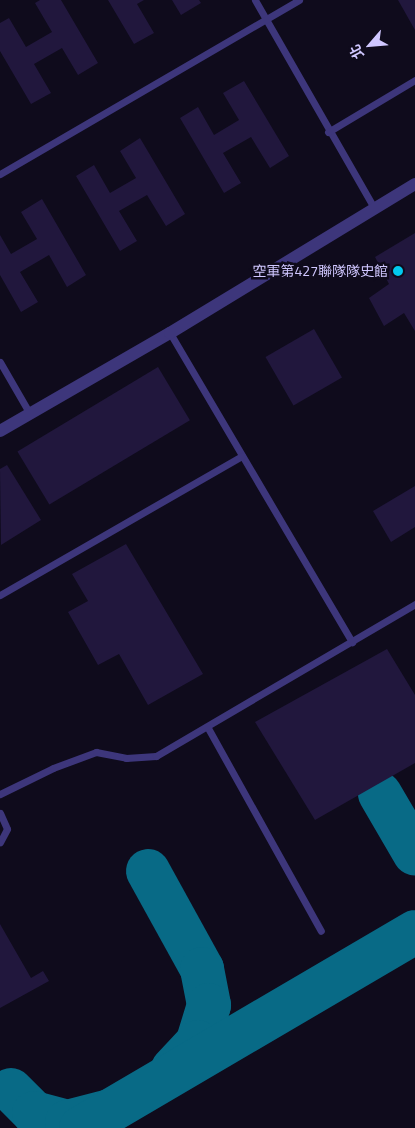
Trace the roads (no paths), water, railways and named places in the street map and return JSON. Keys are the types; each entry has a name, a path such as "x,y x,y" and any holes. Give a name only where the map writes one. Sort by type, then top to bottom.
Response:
{"street":[{"path":"0,431 170,334 415,184"}],"lane":[{"path":"255,0 328,132 374,208"},
{"path":"0,174 299,0"},
{"path":"328,132 415,80"},
{"path":"170,334 352,642"},
{"path":"0,362 30,414"},
{"path":"0,594 242,456"},
{"path":"0,794 53,768 96,752 126,758 156,756 208,728 415,604"},
{"path":"208,728 321,931"},
{"path":"0,813 7,829 0,842"}],"place":[{"name":"空軍第427聯隊隊史館","path":"398,271"}]}
